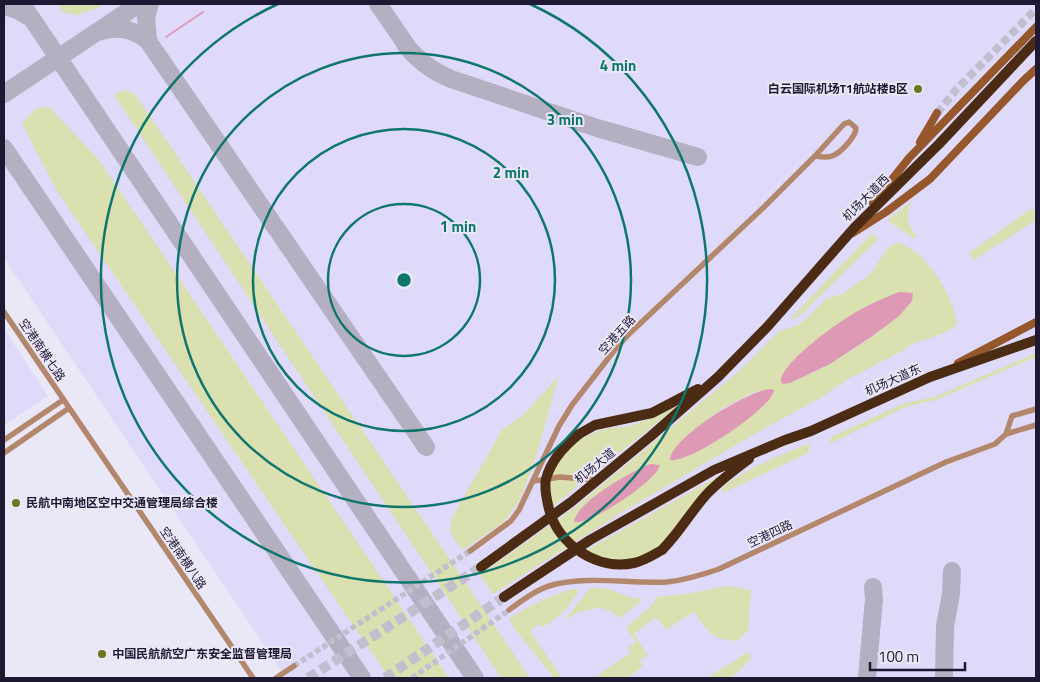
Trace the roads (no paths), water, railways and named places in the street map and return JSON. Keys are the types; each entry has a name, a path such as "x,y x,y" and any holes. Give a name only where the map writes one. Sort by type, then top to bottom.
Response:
{"highway":[{"name":"机场大道西","path":"718,377 768,326 855,227 939,144 1036,41"},
{"name":"机场大道东","path":"762,450 811,431 930,378 1033,343"},
{"path":"718,377 670,405 652,413 595,425 579,434 555,458 546,481 551,519 560,532 582,554 612,564 635,563 662,550 713,487 762,450"},
{"name":"机场大道","path":"481,567 571,502 651,436 718,377"},
{"path":"504,598 590,540 714,470 762,450"}],"main road":[{"path":"855,227 909,158 1036,27"},
{"path":"843,240 893,207 930,179 1035,69"},
{"path":"909,158 937,113"},
{"path":"930,378 1036,322"}],"street":[{"name":"空港五路","path":"470,551 511,521 519,510 544,456 572,405 628,334 764,207 844,124 849,122 856,128 855,134 838,154 827,157 815,156"},
{"name":"空港南横七路","path":"4,312 61,400"},
{"name":"空港南横七路","path":"4,318 61,400"},
{"path":"4,440 61,400"},
{"name":"空港南横八路","path":"61,400 251,678"},
{"path":"4,453 67,409"},
{"path":"1006,434 1010,418 1014,415 1036,409"},
{"name":"空港四路","path":"509,610 542,589 556,584 587,581 667,582 710,572 727,566 946,462 995,444 1006,434 1036,425"},
{"path":"544,456 548,466 560,478"},
{"path":"534,480 560,478 597,480"},
{"path":"276,678 294,666"}],"waterway":[{"path":"166,37 203,12"}],"tunnel":[{"path":"937,113 957,89 1036,9"},
{"path":"294,666 470,551"},
{"path":"308,678 481,567"},
{"path":"385,678 504,597"},
{"path":"412,678 509,610"}],"place":[{"name":"白云国际机场T1航站楼B区","path":"918,89"},
{"name":"民航中南地区空中交通管理局综合楼","path":"16,503"},
{"name":"中国民航航空广东安全监督管理局","path":"102,654"}]}
